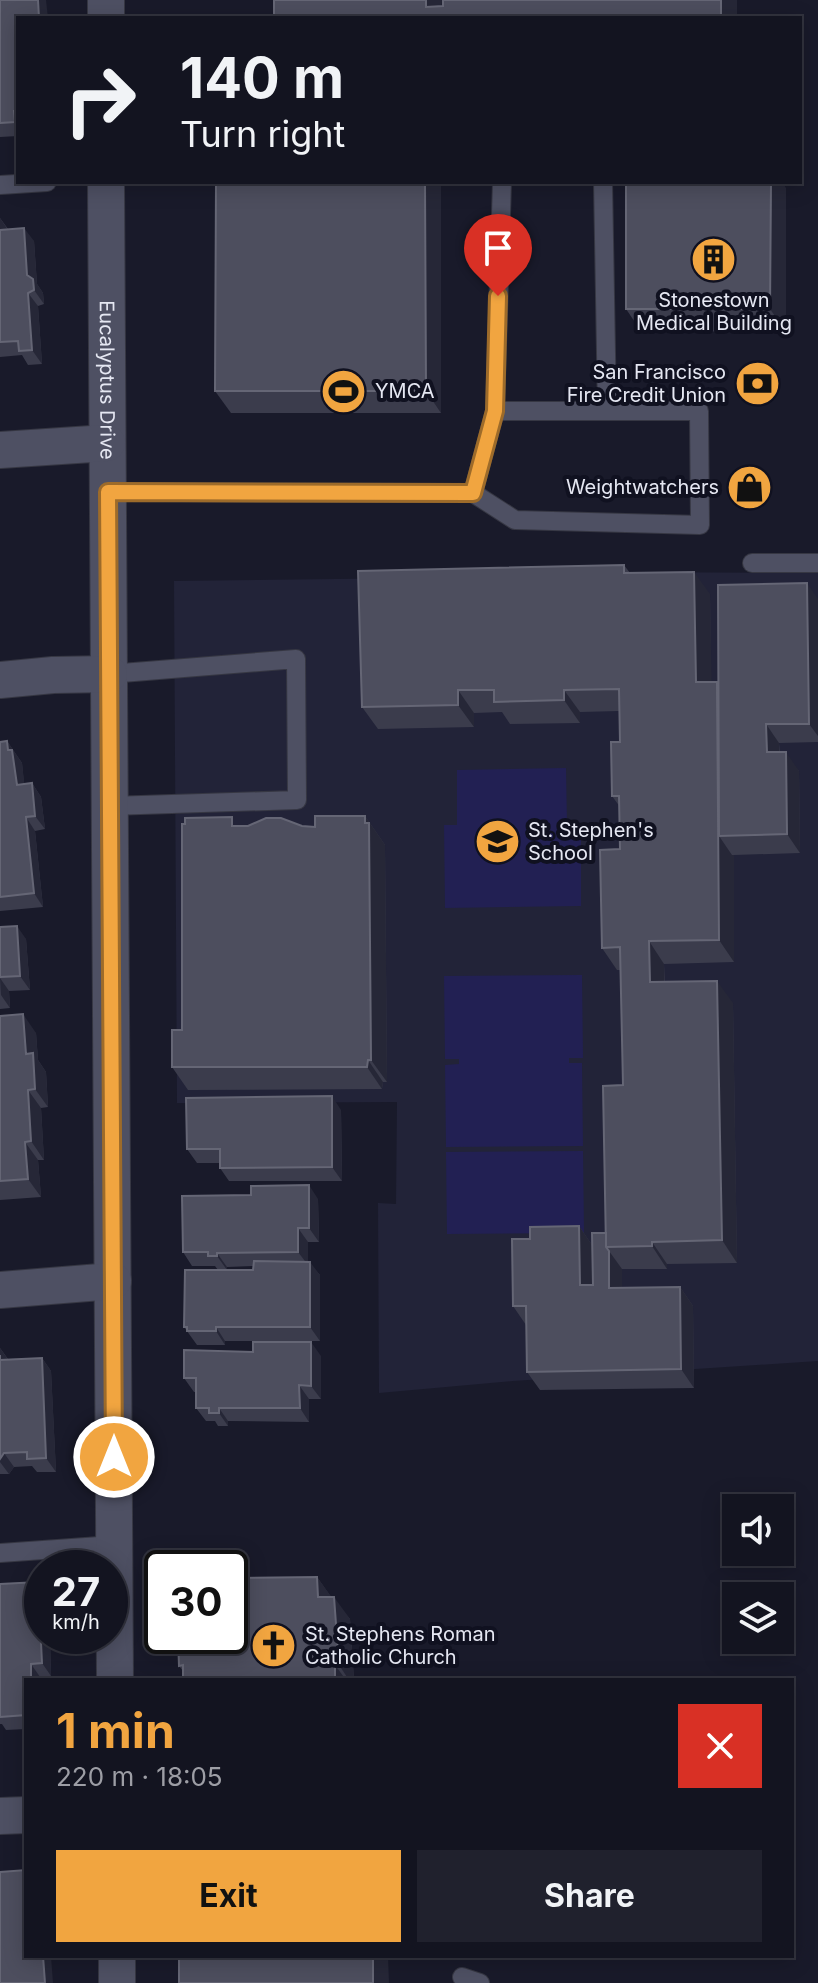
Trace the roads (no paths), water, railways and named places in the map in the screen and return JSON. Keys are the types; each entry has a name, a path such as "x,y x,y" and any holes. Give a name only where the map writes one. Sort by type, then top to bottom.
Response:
{"street":[{"name":"Eucalyptus Drive","path":"106,184 115,1678"},
{"path":"0,450 107,443"},
{"path":"0,680 109,674"},
{"path":"0,1290 113,1281"},
{"path":"0,1816 24,1815"},
{"path":"117,1958 117,1983"}],"lane":[{"path":"473,493 495,411 502,184"},
{"path":"603,184 607,410"},
{"path":"108,492 473,493 515,520 700,525 699,411 495,411"},
{"path":"752,563 818,563"},
{"path":"109,674 296,659 297,800 110,806"},
{"path":"0,1553 114,1545"},
{"path":"462,1977 480,1983"}],"place":[{"name":"Stonestown Medical Building","path":"714,260"},
{"name":"San Francisco Fire Credit Union","path":"757,383"},
{"name":"YMCA","path":"344,391"},
{"name":"Weightwatchers","path":"750,487"},
{"name":"St. Stephen's School","path":"497,841"},
{"name":"St. Stephens Roman Catholic Church","path":"274,1645"}]}
